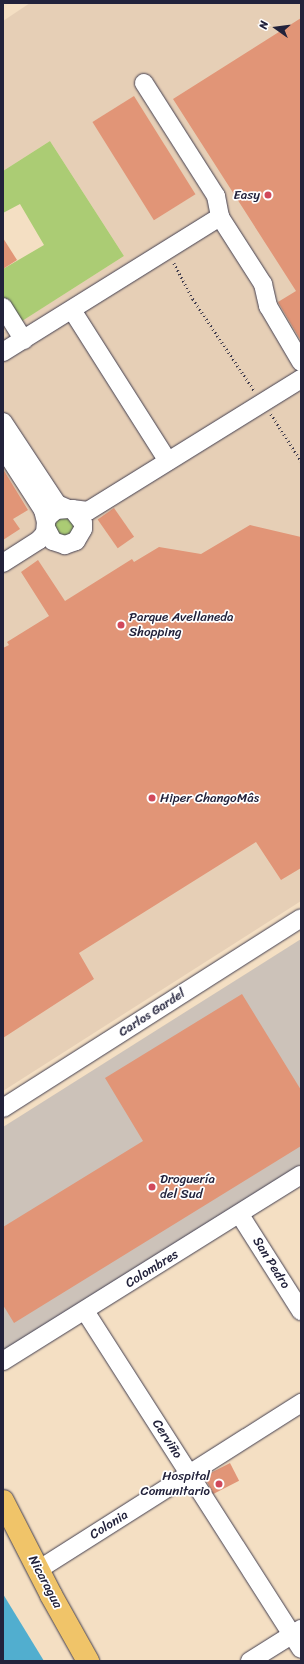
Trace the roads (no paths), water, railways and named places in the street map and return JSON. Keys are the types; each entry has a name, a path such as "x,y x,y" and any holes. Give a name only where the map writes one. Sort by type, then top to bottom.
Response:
{"main road":[{"name":"Nicaragua","path":"3,1501 38,1570 88,1661"}],"street":[{"path":"144,83 216,196 220,217 263,284 268,306 301,362"},
{"path":"3,352 220,217"},
{"path":"3,307 24,340"},
{"path":"72,310 168,461"},
{"path":"3,563 46,533 51,513 77,513 168,461 301,379"},
{"path":"3,422 57,504 77,513"},
{"path":"3,448 43,510 46,533"},
{"path":"46,533 65,545 71,544 80,536 77,513"},
{"name":"Carlos Gardel","path":"3,1108 301,918"},
{"name":"Colombres","path":"3,1361 240,1215 301,1175"},
{"name":"San Pedro","path":"240,1215 301,1311"},
{"name":"Cerviño","path":"84,1311 298,1638"},
{"name":"Colonia","path":"38,1570 301,1403"},
{"path":"250,1661 298,1638"}],"water":[{"path":"3,1594 44,1661 3,1661"}],"place":[{"name":"Easy","path":"268,195"},
{"name":"Parque Avellaneda Shopping","path":"121,625"},
{"name":"Hiper ChangoMâs","path":"152,798"},
{"name":"Droguería del Sud","path":"152,1187"},
{"name":"Hospital Comunitario","path":"219,1484"}]}
